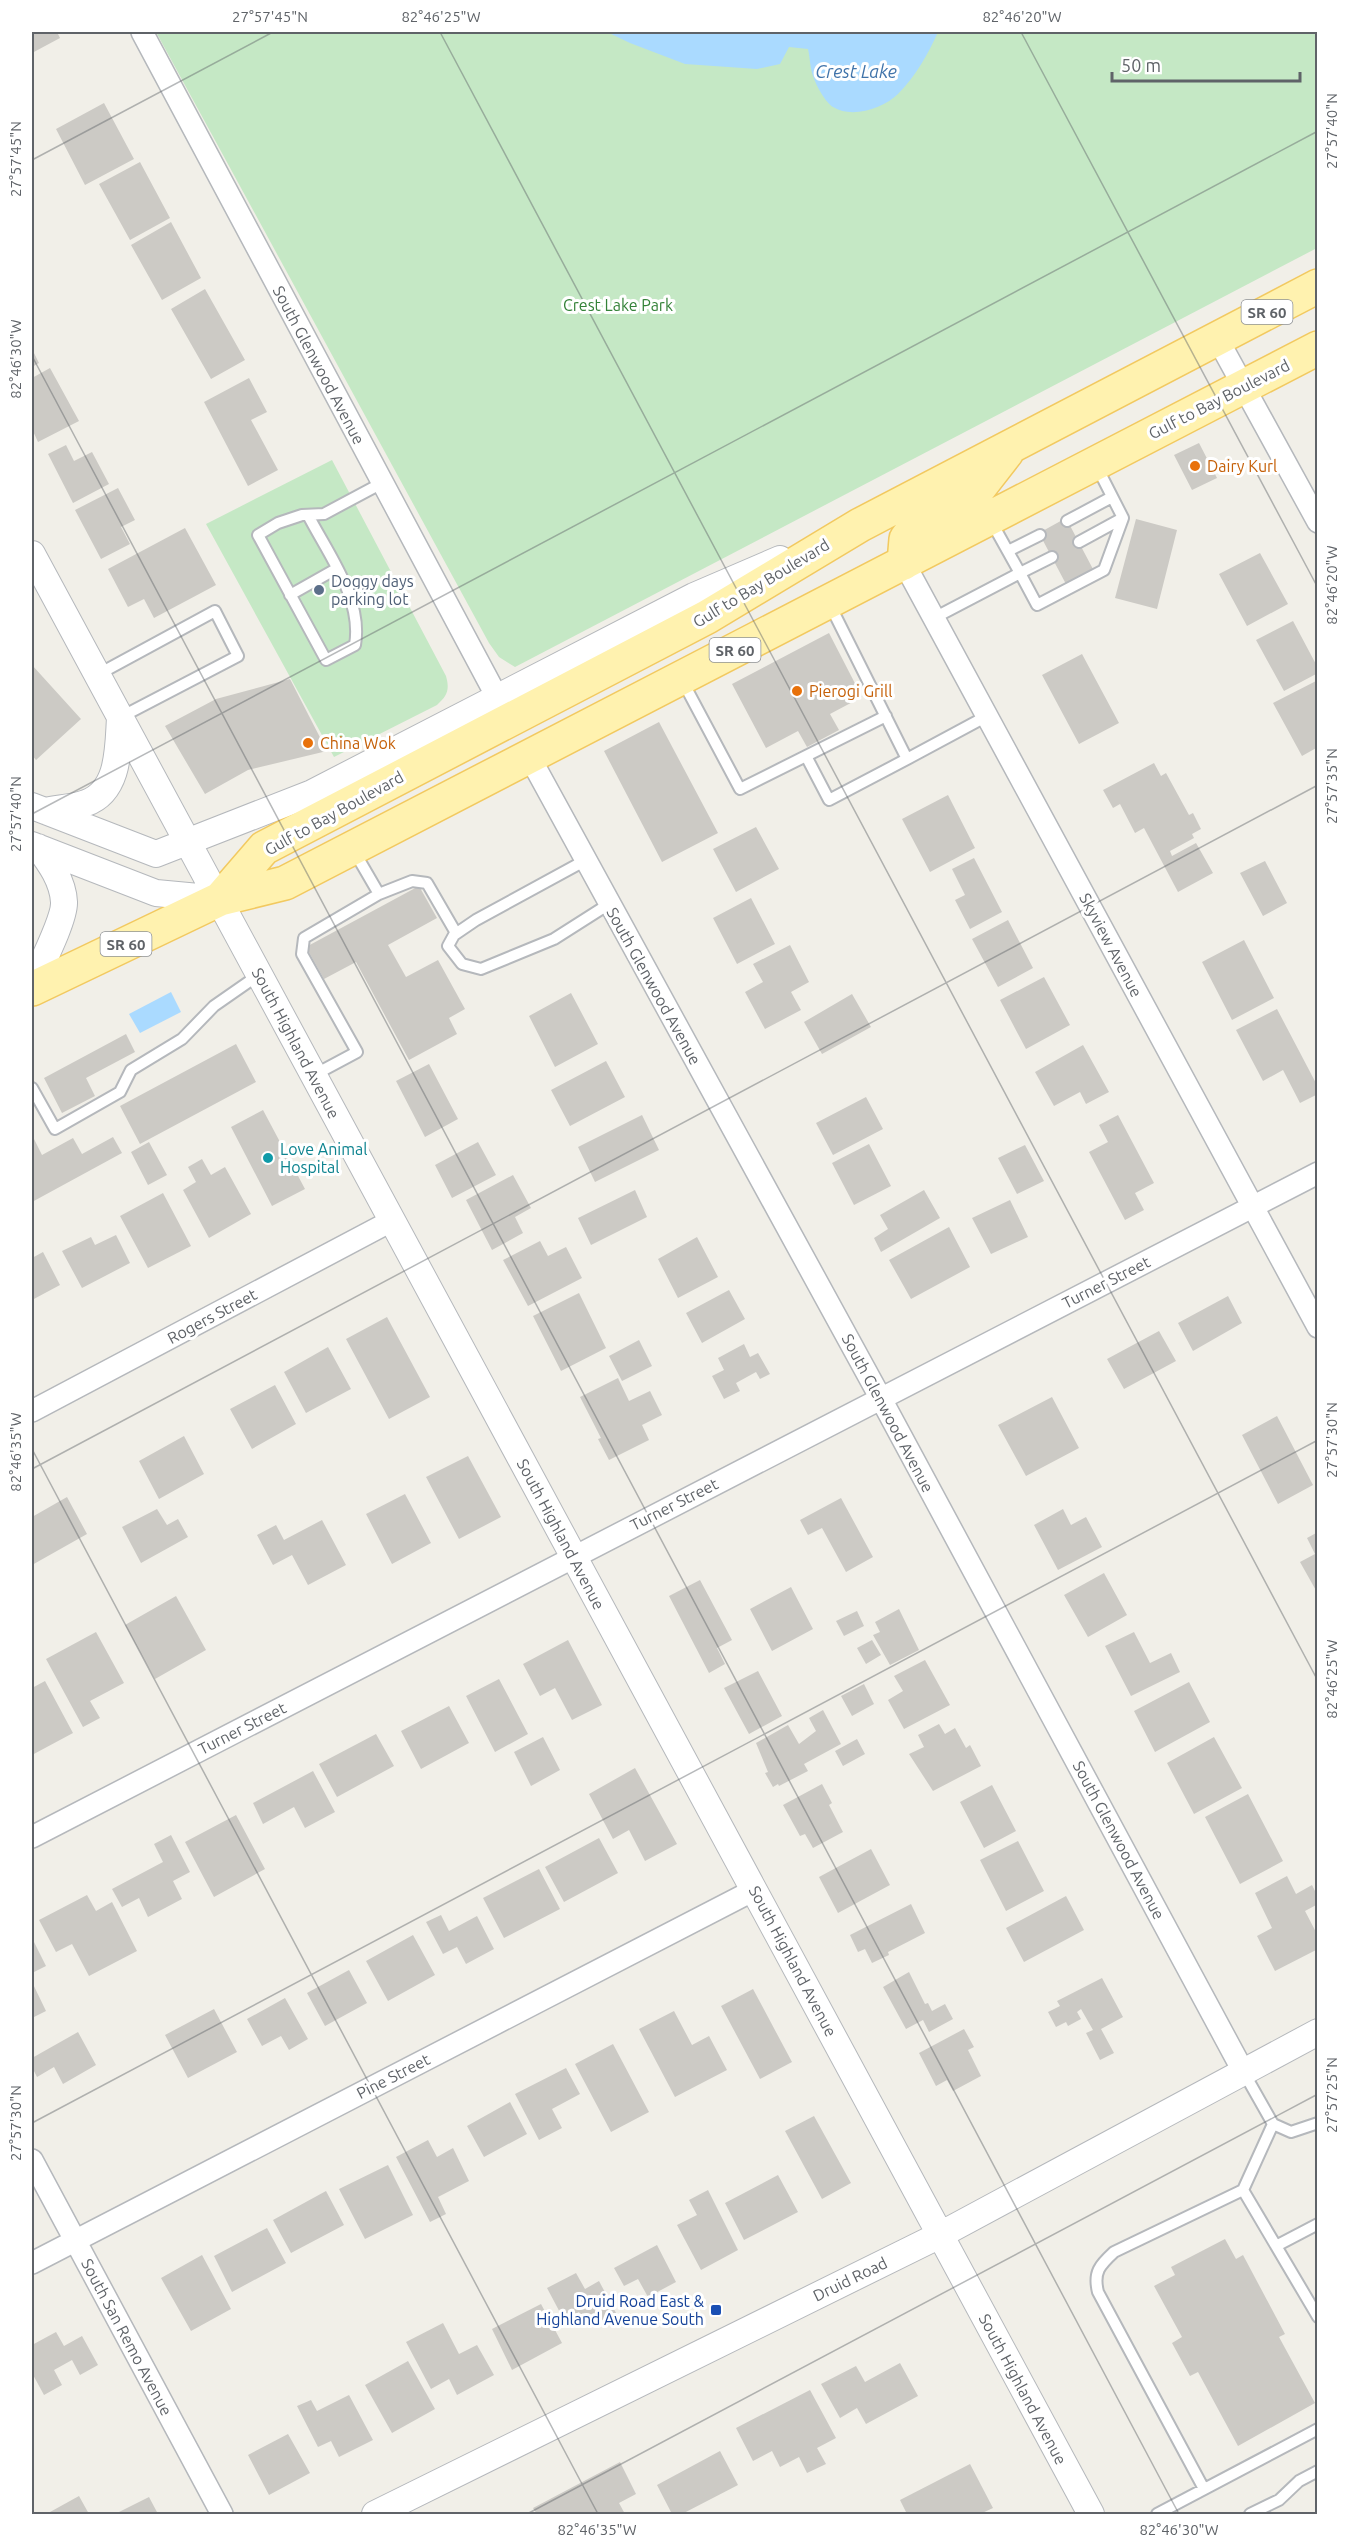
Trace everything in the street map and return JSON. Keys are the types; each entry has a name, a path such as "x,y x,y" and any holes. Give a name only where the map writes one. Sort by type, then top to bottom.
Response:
{"main road":[{"name":"Gulf to Bay Boulevard","path":"220,898 264,848 707,616 860,525 1317,286"},
{"name":"Gulf to Bay Boulevard","path":"220,898 285,883 1317,348"},
{"path":"904,563 906,538 920,520 979,488 1014,443"},
{"name":"SR 60","path":"32,989 220,898"}],"street":[{"name":"South Glenwood Avenue","path":"142,32 497,698"},
{"path":"1217,338 1317,522"},
{"path":"38,808 156,854 312,793 694,597 860,525"},
{"name":"South Highland Avenue","path":"32,554 220,898 1090,2514"},
{"name":"Skyview Avenue","path":"904,563 1317,1327"},
{"path":"38,808 87,803 104,790 116,767 120,718"},
{"name":"South Glenwood Avenue","path":"529,756 880,1397 1243,2071"},
{"path":"32,985 52,941 65,903 54,870 35,846"},
{"name":"Gulf to Bay Boulevard","path":"35,846 156,893 220,898"},
{"name":"Turner Street","path":"32,1837 1317,1173"},
{"name":"Rogers Street","path":"32,1411 393,1220"},
{"name":"Pine Street","path":"32,2262 754,1890"},
{"name":"Druid Road","path":"375,2514 940,2235 1317,2032"},
{"name":"South San Remo Avenue","path":"32,2160 222,2514"}],"lane":[{"path":"990,518 1037,605 1104,570 1123,518 1095,464"},
{"path":"308,515 349,592 358,630 355,645 326,660 258,535 278,523 308,515 324,514 382,483"},
{"path":"1067,521 1112,497"},
{"path":"1079,542 1123,518"},
{"path":"1008,552 1040,535"},
{"path":"934,618 1052,556"},
{"path":"290,595 336,569"},
{"path":"828,602 907,759"},
{"path":"97,675 215,611 238,656 120,718"},
{"path":"680,678 740,789 886,716"},
{"path":"806,756 829,800 987,716"},
{"path":"352,848 379,894"},
{"path":"586,860 476,920 456,933 448,946 462,964 481,969 554,939 609,904"},
{"path":"314,1075 357,1052 302,954 304,938 379,894 412,881 427,883 456,933"},
{"path":"32,1088 55,1129 120,1092 131,1070 182,1039 214,1006 260,974"},
{"path":"1243,2071 1272,2124 1291,2132 1317,2123"},
{"path":"1204,2489 1098,2292 1096,2284 1099,2266 1114,2252 1243,2190 1272,2124"},
{"path":"1243,2190 1317,2317"},
{"path":"1276,2246 1317,2224"},
{"path":"1157,2514 1317,2429"},
{"path":"1250,2514 1279,2500 1299,2481 1317,2471"}],"green space":[{"name":"Crest Lake Park","path":"156,32 1317,32 1317,248 515,667 499,657 489,643"},
{"path":"332,460 446,676 448,685 445,696 437,705 334,757 206,524"}],"water":[{"name":"Crest Lake","path":"607,32 938,32 921,65 898,94 885,104 858,112 849,112 833,107 824,97 811,70 808,49 789,47 780,64 757,69 685,64"},
{"path":"171,992 181,1012 140,1033 129,1014"}],"building":[{"path":"32,32 57,32 60,38 32,53"},
{"path":"104,103 134,159 85,185 56,129"},
{"path":"140,162 170,218 130,240 99,184"},
{"path":"171,222 201,278 162,300 131,245"},
{"path":"205,289 245,360 211,379 171,309"},
{"path":"32,349 39,363 32,367"},
{"path":"50,368 79,421 38,442 32,429 32,378"},
{"path":"249,378 267,412 251,420 278,470 248,486 204,402"},
{"name":"Dairy Kurl","path":"1199,443 1217,478 1192,490 1174,455"},
{"path":"66,445 74,461 92,452 109,484 73,503 48,454"},
{"path":"118,488 135,520 121,527 130,544 101,559 75,510"},
{"path":"1066,518 1094,571 1067,586 1039,533"},
{"path":"1136,519 1177,530 1157,609 1115,598"},
{"path":"185,528 216,585 154,618 144,599 128,607 108,569"},
{"path":"1260,553 1288,604 1247,626 1219,574"},
{"path":"1293,621 1318,668 1318,673 1284,691 1256,640"},
{"name":"Pierogi Grill","path":"829,633 862,697 830,714 839,730 807,747 798,731 766,748 732,684"},
{"path":"1082,654 1119,723 1079,744 1042,675"},
{"path":"32,665 81,719 36,760 32,755"},
{"path":"290,679 327,751 248,770 205,794 165,726 216,699"},
{"path":"1318,680 1318,747 1302,756 1273,703"},
{"path":"659,722 718,833 662,862 604,751"},
{"path":"1154,763 1161,776 1166,773 1189,815 1193,813 1201,829 1192,834 1194,838 1170,851 1172,856 1196,843 1213,873 1178,892 1144,828 1135,833 1120,804 1113,808 1103,790"},
{"path":"948,795 975,848 930,872 902,819"},
{"path":"756,827 779,869 736,892 713,849"},
{"path":"974,858 1002,912 970,929 955,900 965,895 952,869"},
{"path":"1265,861 1287,903 1263,916 1240,873"},
{"path":"419,886 437,918 388,945 406,977 438,960 465,1009 449,1018 457,1034 409,1060 356,962 324,979 306,947"},
{"path":"751,898 775,944 737,964 713,918"},
{"path":"1008,920 1033,968 998,987 972,939"},
{"path":"1244,940 1274,998 1232,1020 1202,962"},
{"path":"790,945 809,982 791,992 801,1010 765,1029 745,992 763,982 753,964"},
{"path":"1044,977 1070,1025 1026,1049 1000,1000"},
{"path":"571,993 598,1044 555,1067 529,1016"},
{"path":"852,994 871,1027 822,1054 804,1022"},
{"path":"1277,1009 1318,1087 1318,1094 1300,1103 1283,1070 1263,1081 1236,1030"},
{"path":"126,1034 135,1052 86,1078 95,1096 62,1113 44,1078"},
{"path":"236,1044 256,1082 140,1144 120,1106"},
{"path":"1083,1045 1109,1092 1086,1104 1080,1092 1054,1106 1035,1072"},
{"path":"606,1061 625,1097 570,1126 551,1090"},
{"path":"429,1064 458,1119 425,1137 396,1081"},
{"path":"866,1097 883,1129 833,1155 816,1123"},
{"name":"Love Animal Hospital","path":"263,1110 305,1189 272,1206 231,1127"},
{"path":"642,1115 659,1150 595,1182 578,1147"},
{"path":"1118,1115 1154,1183 1135,1193 1144,1210 1125,1220 1089,1152 1108,1142 1099,1125"},
{"path":"32,1135 42,1155 73,1138 82,1154 113,1137 122,1153 32,1202"},
{"path":"149,1142 167,1175 148,1185 131,1152"},
{"path":"478,1142 496,1175 452,1198 435,1165"},
{"path":"869,1144 891,1186 854,1205 832,1163"},
{"path":"1025,1145 1044,1181 1017,1194 998,1158"},
{"path":"202,1159 211,1175 225,1167 251,1214 209,1238 183,1190 196,1182 188,1167"},
{"path":"513,1175 531,1208 515,1217 523,1233 492,1250 466,1200"},
{"path":"635,1190 647,1217 591,1245 578,1218"},
{"path":"924,1190 940,1218 881,1252 874,1238 888,1229 880,1215"},
{"path":"163,1193 191,1246 148,1268 120,1216"},
{"path":"1010,1200 1028,1237 991,1254 972,1218"},
{"path":"949,1227 970,1267 911,1299 889,1260"},
{"path":"116,1235 130,1263 82,1288 62,1251 91,1237 95,1245"},
{"path":"697,1237 718,1277 678,1298 658,1259"},
{"path":"540,1241 548,1256 566,1247 582,1278 528,1306 503,1260"},
{"path":"43,1252 60,1285 32,1300 32,1258"},
{"path":"729,1290 745,1319 702,1343 686,1313"},
{"path":"579,1293 606,1348 561,1371 533,1316"},
{"path":"1228,1296 1242,1323 1193,1351 1178,1323"},
{"path":"387,1317 430,1397 389,1419 346,1339"},
{"path":"1159,1331 1176,1361 1124,1389 1107,1359"},
{"path":"639,1340 652,1366 622,1381 609,1356"},
{"path":"744,1344 750,1357 758,1353 770,1374 760,1379 756,1372 736,1383 740,1391 724,1399 712,1376 724,1370 718,1358"},
{"path":"328,1347 351,1389 306,1413 284,1372"},
{"path":"618,1378 629,1401 650,1391 662,1415 642,1425 649,1440 609,1460 598,1439 601,1438 580,1397"},
{"path":"275,1385 296,1424 252,1449 230,1409"},
{"path":"1052,1397 1079,1448 1026,1476 998,1425"},
{"path":"1277,1416 1313,1485 1278,1504 1242,1435"},
{"path":"184,1436 204,1474 159,1499 139,1461"},
{"path":"468,1456 501,1517 459,1539 426,1477"},
{"path":"405,1494 431,1543 392,1564 366,1514"},
{"path":"67,1497 87,1534 32,1565 32,1517"},
{"path":"841,1498 873,1557 846,1572 822,1528 808,1535 800,1520"},
{"path":"157,1509 167,1525 178,1519 188,1537 141,1563 122,1527"},
{"path":"1063,1509 1071,1525 1086,1517 1102,1547 1058,1570 1034,1525"},
{"path":"322,1520 346,1565 308,1585 292,1555 273,1565 257,1535 276,1525 284,1540"},
{"path":"1318,1532 1318,1594 1300,1562 1315,1554 1307,1538"},
{"path":"1104,1573 1127,1615 1088,1637 1064,1595"},
{"path":"700,1580 732,1640 717,1648 725,1664 709,1673 669,1596"},
{"path":"791,1587 813,1629 772,1651 750,1609"},
{"path":"176,1596 206,1650 155,1679 125,1625"},
{"path":"899,1609 919,1650 890,1665 873,1635 880,1632 875,1622"},
{"path":"857,1611 864,1626 844,1636 836,1621"},
{"path":"96,1632 124,1683 90,1701 100,1718 83,1727 46,1659"},
{"path":"1134,1632 1150,1663 1171,1653 1180,1672 1131,1696 1105,1646"},
{"path":"568,1640 602,1705 572,1720 555,1688 540,1696 523,1664"},
{"path":"872,1640 881,1655 866,1664 857,1648"},
{"path":"925,1660 950,1705 904,1729 888,1700 903,1691 894,1676"},
{"path":"758,1671 782,1716 749,1734 724,1688"},
{"path":"499,1679 528,1734 495,1752 466,1696"},
{"path":"45,1681 73,1733 32,1755 32,1688"},
{"path":"1189,1682 1210,1722 1155,1752 1134,1711"},
{"path":"864,1684 874,1704 852,1716 841,1696"},
{"path":"449,1706 469,1743 421,1769 401,1731"},
{"path":"823,1710 841,1744 804,1764 808,1771 773,1787 765,1773 768,1772 756,1743 788,1725 799,1744 816,1731 809,1718"},
{"path":"939,1724 945,1734 955,1728 966,1748 970,1745 981,1766 933,1791 909,1754 924,1747 918,1735"},
{"path":"376,1734 394,1766 337,1797 319,1764"},
{"path":"543,1737 560,1770 531,1786 514,1752"},
{"path":"1214,1737 1242,1788 1194,1814 1167,1763"},
{"path":"857,1739 865,1754 843,1766 835,1751"},
{"path":"635,1768 677,1844 645,1861 629,1830 613,1839 589,1794"},
{"path":"313,1771 335,1812 305,1828 294,1807 263,1824 253,1803"},
{"path":"822,1784 832,1803 829,1805 843,1832 813,1848 805,1834 800,1836 783,1805"},
{"path":"992,1785 1016,1831 984,1848 960,1802"},
{"path":"1248,1794 1283,1861 1240,1884 1205,1817"},
{"path":"236,1815 265,1869 214,1897 185,1842"},
{"path":"171,1835 190,1872 173,1881 182,1899 148,1917 139,1898 122,1907 112,1889 163,1862 154,1844"},
{"path":"599,1838 618,1873 564,1902 545,1867"},
{"path":"1018,1841 1044,1891 1006,1911 980,1860"},
{"path":"871,1849 890,1885 838,1913 819,1877"},
{"path":"539,1869 560,1909 504,1938 483,1898"},
{"path":"1287,1876 1296,1894 1312,1885 1318,1897 1318,1904 1305,1911 1318,1936 1318,1949 1275,1971 1257,1936 1272,1928 1255,1893"},
{"path":"87,1895 96,1911 112,1902 137,1951 89,1976 72,1944 56,1952 39,1920"},
{"path":"1066,1896 1084,1930 1024,1962 1006,1928"},
{"path":"911,1904 925,1933 872,1963 865,1949 858,1952 850,1935"},
{"path":"441,1915 449,1931 477,1916 494,1949 466,1964 457,1947 443,1954 426,1922"},
{"path":"413,1935 435,1975 388,2001 366,1961"},
{"path":"32,1938 46,1966 32,1973"},
{"path":"349,1970 367,2003 325,2026 307,1993"},
{"path":"909,1972 925,2004 928,2003 932,2011 945,2004 953,2019 929,2032 923,2020 906,2029 883,1987"},
{"path":"1102,1978 1123,2017 1101,2029 1114,2053 1100,2060 1086,2033 1093,2030 1081,2009 1077,2012 1081,2019 1068,2026 1066,2022 1056,2027 1048,2012 1060,2006 1057,2001"},
{"path":"32,1982 46,2011 32,2018"},
{"path":"753,1989 792,2062 760,2079 721,2006"},
{"path":"285,1998 308,2039 289,2050 281,2036 262,2046 247,2019"},
{"path":"214,2009 237,2052 188,2078 165,2035"},
{"path":"674,2011 692,2045 709,2036 727,2070 675,2097 639,2029"},
{"path":"964,2029 974,2047 968,2050 981,2076 953,2091 947,2080 936,2086 919,2053"},
{"path":"78,2032 96,2065 63,2084 54,2067 37,2077 32,2067 32,2058"},
{"path":"613,2044 649,2112 611,2132 575,2064"},
{"path":"566,2068 580,2094 552,2109 562,2128 539,2140 515,2094"},
{"path":"510,2102 527,2134 484,2157 467,2126"},
{"path":"814,2116 851,2183 822,2199 785,2131"},
{"path":"428,2140 437,2157 453,2148 469,2181 438,2197 446,2214 430,2222 396,2157"},
{"path":"388,2165 413,2215 365,2239 339,2189"},
{"path":"778,2175 798,2212 744,2240 725,2203"},
{"path":"708,2190 738,2250 701,2270 677,2225 697,2215 689,2200"},
{"path":"326,2191 344,2225 291,2253 273,2220"},
{"path":"267,2228 286,2263 232,2292 214,2256"},
{"path":"1225,2239 1236,2259 1243,2255 1285,2334 1279,2337 1315,2403 1238,2446 1198,2372 1190,2376 1172,2343 1182,2337 1154,2286 1175,2275 1171,2267"},
{"path":"657,2245 676,2282 648,2297 638,2279 624,2286 614,2268"},
{"path":"202,2255 231,2309 191,2331 161,2278"},
{"path":"576,2273 585,2289 599,2281 616,2313 587,2328 579,2312 564,2320 547,2288"},
{"path":"541,2304 562,2343 512,2370 492,2329"},
{"path":"443,2323 459,2354 477,2345 494,2375 457,2395 449,2379 431,2389 406,2342"},
{"path":"56,2332 64,2346 82,2336 98,2365 80,2375 72,2360 54,2370 62,2385 44,2395 32,2373 32,2345"},
{"path":"408,2361 435,2409 392,2433 365,2385"},
{"path":"900,2363 918,2396 866,2424 857,2408 840,2418 821,2384 856,2366 865,2382"},
{"path":"810,2390 836,2438 817,2448 826,2464 807,2473 799,2457 780,2467 772,2451 753,2461 736,2428"},
{"path":"349,2395 373,2440 339,2457 331,2441 318,2447 297,2406 311,2400 317,2411"},
{"path":"288,2434 310,2473 269,2495 248,2455"},
{"path":"720,2451 738,2485 682,2514 672,2514 657,2485"},
{"path":"620,2462 636,2494 619,2503 625,2514 537,2514 533,2508"},
{"path":"970,2464 993,2508 980,2514 907,2514 900,2500"},
{"path":"79,2496 89,2514 51,2514 50,2512"},
{"path":"149,2497 158,2514 115,2514"}],"place":[{"name":"Dairy Kurl","path":"1195,466"},
{"name":"Doggy days parking lot","path":"319,590"},
{"name":"Pierogi Grill","path":"797,691"},
{"name":"China Wok","path":"308,743"},
{"name":"Love Animal Hospital","path":"268,1158"},
{"name":"Druid Road East & Highland Avenue South","path":"716,2310"}]}
